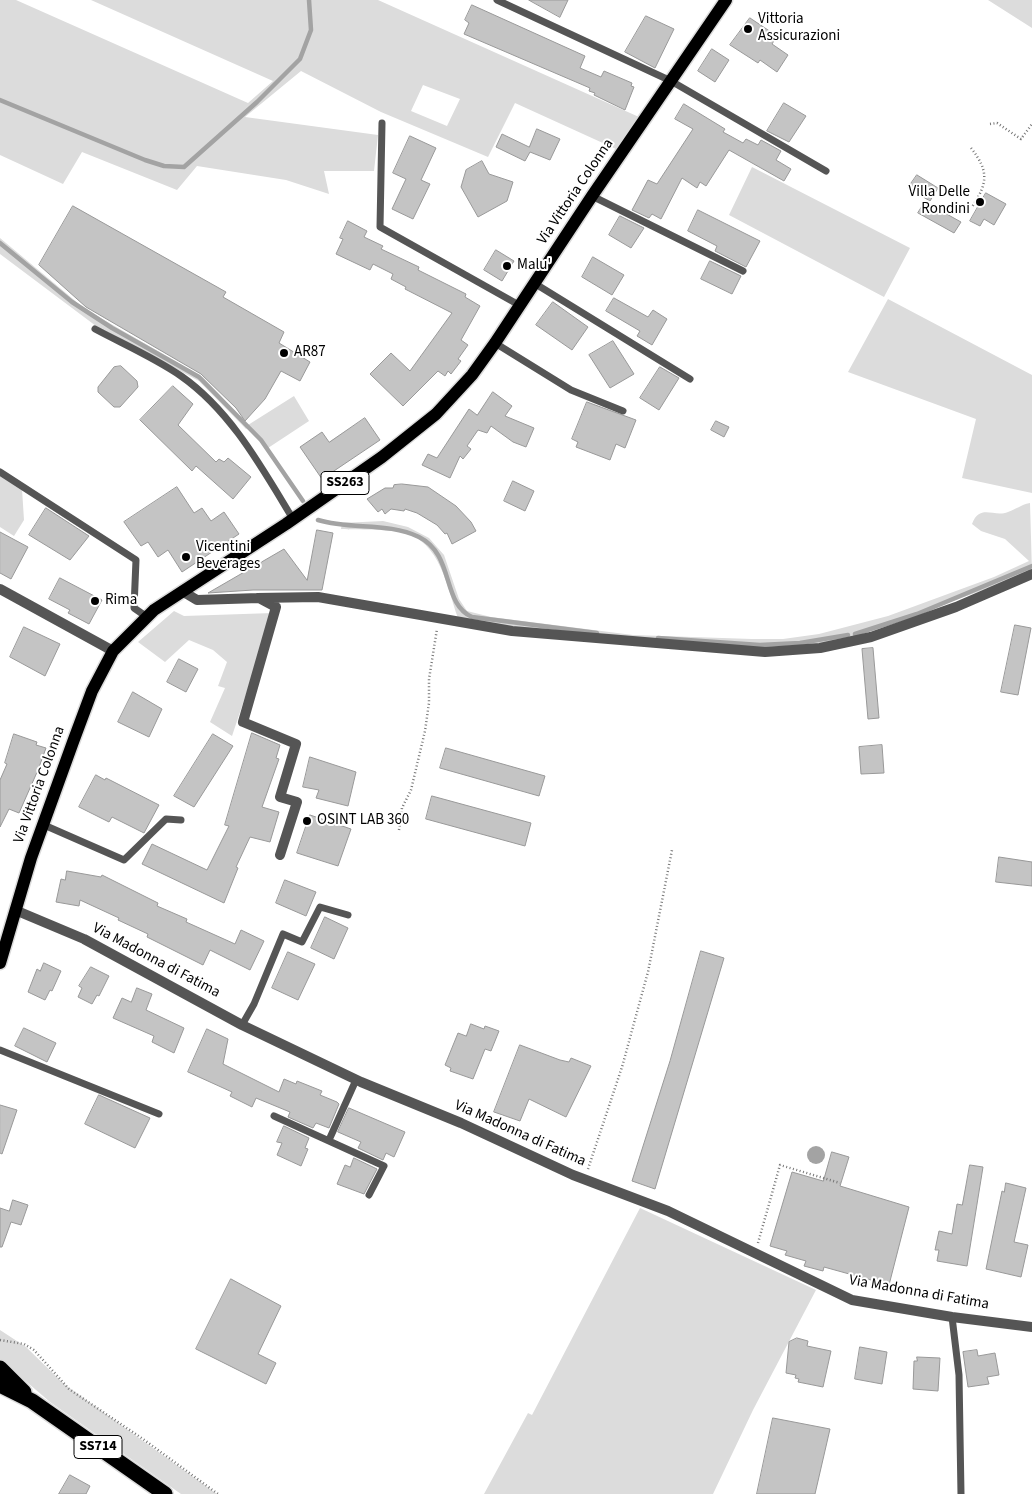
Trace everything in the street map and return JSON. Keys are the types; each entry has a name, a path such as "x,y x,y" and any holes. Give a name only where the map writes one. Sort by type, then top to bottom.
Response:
{"highway":[{"name":"SS714","path":"0,1368 32,1401"},
{"name":"SS714","path":"0,1385 32,1401 165,1494"}],"main road":[{"name":"Via Vittoria Colonna","path":"0,963 15,910 92,691 114,651 147,617 182,591 293,519 382,457 436,414 472,375 495,343 592,196 726,0"}],"street":[{"path":"182,591 197,600 318,596 512,631 765,652 820,648 871,638 956,607 1032,574"},
{"path":"0,589 114,651"},
{"path":"258,598 270,602 276,607 243,722 296,744 280,797 297,802 280,855"},
{"name":"Via Madonna di Fatima","path":"15,910 84,939 242,1025 356,1080 461,1123 583,1179 668,1211 852,1300 952,1317 1032,1327"}],"lane":[{"path":"498,0 671,81 826,171"},
{"path":"382,123 380,227 520,305"},
{"path":"592,196 743,271"},
{"path":"534,283 690,379"},
{"path":"95,329 182,376 224,415 254,456 293,519"},
{"path":"495,343 571,390 622,411"},
{"path":"0,472 136,560 134,608 147,617"},
{"path":"44,825 124,860 166,820 181,820"},
{"path":"242,1025 254,1004 283,934 302,942 320,907 348,915"},
{"path":"0,1050 159,1114"},
{"path":"329,1140 356,1080"},
{"path":"274,1116 384,1166 369,1195"},
{"path":"952,1317 959,1375 961,1494"}],"path":[{"path":"990,124 996,123 1021,139 1032,124"},
{"path":"971,148 982,164 985,178 984,189 972,207"},
{"path":"399,830 402,808 411,790 425,730 429,703 429,679 437,638 437,618"},
{"path":"583,1179 593,1158 648,972 672,850"},
{"path":"755,1254 780,1165 840,1183"},
{"path":"0,1340 24,1344 34,1350 69,1389 218,1494"}],"shaded area":[{"path":"0,0 16,0 248,103 273,81 91,0 378,0 639,117 616,149 515,103 488,157 381,112 301,71 245,117 378,135 374,171 324,171 329,194 286,180 197,166 177,190 82,152 63,184 0,155","holes":["423,85 460,99 447,126 411,111"]},
{"path":"988,0 1032,0 1032,28"},
{"path":"752,167 910,248 884,297 729,215"},
{"path":"0,238 85,309 203,377 248,425 294,396 309,421 268,448 250,426 246,429 199,381 96,326 0,254"},
{"path":"888,299 1032,375 1032,493 962,478 976,419 848,372"},
{"path":"0,475 22,489 24,520 14,536 0,527"},
{"path":"1030,503 1032,572 855,637 824,644 781,648 518,630 458,618 441,567 426,545 415,537 402,532 341,529 342,523 383,521 408,527 429,538 444,555 459,599 467,611 491,617 633,635 783,639 819,634 888,616 994,577 1029,561 1005,539 981,531 972,524 979,514 1003,513"},
{"path":"174,611 184,616 273,613 232,736 210,722 225,688 218,686 227,662 213,650 189,640 165,662 138,642"},
{"path":"812,1146 820,1146 825,1151 823,1162 812,1164 807,1159 807,1151"},
{"path":"640,1208 816,1290 753,1410 713,1494 484,1494 528,1413 532,1415"},
{"path":"0,1330 26,1347 64,1384 217,1494 181,1494 50,1402 0,1359"}],"building":[{"path":"529,0 568,0 560,17"},
{"path":"472,5 585,56 580,68 601,77 604,71 632,83 631,86 634,87 625,110 594,95 595,93 589,91 590,88 464,34 469,23 465,20"},
{"path":"646,16 674,29 655,68 625,52"},
{"path":"750,18 777,36 772,44 788,55 777,72 760,60 758,63 730,45"},
{"path":"712,49 729,60 715,82 698,71"},
{"path":"784,103 806,116 789,142 767,131"},
{"path":"684,104 725,129 723,132 743,143 746,139 758,145 761,140 781,151 776,160 791,169 784,181 729,150 706,186 700,182 697,188 682,178 661,219 652,214 649,218 632,210 648,180 657,184 693,129 675,119"},
{"path":"537,129 560,139 550,160 530,152 525,161 496,147 502,134 529,147"},
{"path":"410,136 436,148 421,180 430,184 413,219 392,209 406,179 393,173"},
{"path":"482,161 489,174 513,182 507,201 478,217 461,187 466,170"},
{"path":"917,175 938,188 930,201 908,188"},
{"path":"986,193 1006,204 994,225 984,219 980,226 970,221"},
{"path":"925,202 961,222 954,233 918,213"},
{"path":"73,206 226,292 223,297 284,332 279,343 310,362 300,381 281,371 265,399 245,421 236,408 201,374 86,307 39,265"},
{"path":"698,210 760,241 746,267 715,251 717,246 688,231"},
{"path":"620,216 644,228 631,248 609,235"},
{"path":"348,221 367,231 364,237 383,246 381,249 419,267 418,270 466,294 465,297 480,306 461,340 468,345 458,359 461,361 451,374 448,371 445,376 438,371 403,406 370,374 391,353 410,371 452,313 405,289 406,287 391,279 393,274 373,264 370,270 336,254 343,239 340,238"},
{"path":"496,250 514,261 502,281 484,270"},
{"path":"593,257 624,275 612,295 582,277"},
{"path":"710,261 741,276 732,294 701,279"},
{"path":"614,298 648,317 653,310 667,319 652,345 637,336 640,331 606,311"},
{"path":"553,302 588,327 572,350 536,325"},
{"path":"613,341 634,374 610,388 589,355"},
{"path":"121,366 137,381 138,387 120,407 114,407 98,392 98,387 114,367"},
{"path":"660,367 679,378 659,410 640,398"},
{"path":"173,386 193,404 178,425 216,462 219,459 224,462 228,458 251,477 233,499 196,466 192,471 140,420"},
{"path":"493,392 512,406 505,416 534,428 526,447 513,442 491,426 487,433 478,430 467,446 471,449 463,459 460,456 450,478 422,465 428,454 437,458 469,409 477,415"},
{"path":"587,402 636,420 625,448 616,444 610,460 576,447 578,442 572,439"},
{"path":"365,418 380,440 322,479 300,447 322,432 329,442"},
{"path":"716,421 729,427 724,437 711,430"},
{"path":"513,481 534,491 525,511 504,501"},
{"path":"394,485 428,487 456,506 471,522 476,531 452,544 447,533 445,534 437,525 417,513 405,509 404,511 391,509 385,514 382,509 378,512 367,499 385,488 393,488"},
{"path":"177,487 194,513 202,508 211,521 224,512 239,534 182,572 168,550 158,557 148,542 141,546 124,522"},
{"path":"46,508 89,536 70,560 29,535"},
{"path":"317,530 333,533 322,590 253,590 208,593 284,549 307,580"},
{"path":"0,532 28,547 11,579 0,573"},
{"path":"60,578 102,600 89,624 68,613 70,610 49,599"},
{"path":"1015,625 1031,628 1018,695 1001,692"},
{"path":"24,627 60,644 45,676 10,657"},
{"path":"873,648 879,718 868,719 862,649"},
{"path":"179,659 198,669 186,692 167,682"},
{"path":"133,692 162,709 149,737 118,722"},
{"path":"252,733 280,745 276,758 279,759 262,807 279,812 270,842 250,837 236,867 238,868 224,903 142,864 152,844 207,870 229,826 225,825"},
{"path":"14,734 37,742 36,745 46,748 19,813 9,809 0,827 0,780 7,764 5,763"},
{"path":"213,734 233,746 194,807 174,796"},
{"path":"882,745 884,773 861,774 859,747"},
{"path":"446,748 545,776 539,796 440,768"},
{"path":"310,757 356,772 348,806 316,798 319,790 303,787"},
{"path":"96,775 105,780 106,778 159,805 144,833 112,817 109,822 79,807"},
{"path":"432,796 531,823 525,846 426,819"},
{"path":"310,815 351,829 338,866 297,853"},
{"path":"999,857 1032,862 1032,886 996,882"},
{"path":"67,871 101,877 102,875 158,903 157,906 187,919 186,922 235,944 241,930 264,941 250,970 210,950 203,965 147,937 148,934 118,920 119,918 80,900 79,906 56,902 61,879 65,880"},
{"path":"285,880 316,892 306,916 276,903"},
{"path":"325,917 348,928 334,959 311,948"},
{"path":"701,951 724,958 655,1189 632,1181 670,1061"},
{"path":"288,952 315,964 298,1000 272,988"},
{"path":"44,963 61,971 52,991 50,990 45,1000 28,992 37,969 40,971"},
{"path":"91,967 109,976 99,996 97,995 92,1004 78,997 82,988 79,986"},
{"path":"137,988 152,994 146,1010 184,1028 174,1053 152,1042 154,1036 113,1018 122,998 131,1002"},
{"path":"471,1024 484,1029 485,1026 499,1031 491,1051 485,1049 473,1079 450,1071 451,1068 445,1065 458,1033 466,1036"},
{"path":"24,1028 56,1043 47,1062 15,1046"},
{"path":"207,1029 228,1039 223,1064 279,1092 284,1079 296,1084 297,1081 322,1091 320,1095 337,1102 339,1104 329,1128 316,1123 313,1128 288,1117 290,1112 256,1098 252,1107 230,1096 232,1092 188,1072"},
{"path":"520,1045 560,1060 569,1062 571,1058 591,1066 566,1117 529,1099 520,1121 494,1112"},
{"path":"99,1095 150,1118 135,1148 85,1124"},
{"path":"0,1105 17,1110 2,1154 0,1153"},
{"path":"349,1108 405,1132 394,1157 386,1153 383,1160 358,1148 361,1142 338,1132"},
{"path":"284,1126 309,1138 305,1148 308,1149 301,1166 277,1155 282,1143 277,1142"},
{"path":"832,1152 849,1157 840,1186 909,1207 889,1285 824,1267 823,1271 804,1266 806,1261 785,1255 787,1251 770,1246 792,1172 823,1181"},
{"path":"354,1158 377,1169 364,1194 337,1184 345,1165 350,1167"},
{"path":"970,1165 983,1167 967,1266 937,1261 939,1250 935,1250 939,1231 952,1234 957,1204 962,1205"},
{"path":"1006,1183 1026,1188 1014,1242 1028,1245 1021,1277 986,1269 1002,1191 1004,1192"},
{"path":"13,1200 28,1205 21,1225 11,1222 2,1247 0,1247 0,1208 9,1211"},
{"path":"231,1279 281,1306 258,1354 276,1363 266,1384 196,1349"},
{"path":"797,1338 808,1341 807,1346 831,1351 823,1387 798,1382 799,1379 795,1378 796,1375 786,1373 789,1342"},
{"path":"860,1347 887,1352 882,1384 855,1379"},
{"path":"977,1350 978,1356 995,1353 999,1375 987,1377 989,1384 968,1387 963,1352"},
{"path":"917,1357 940,1358 938,1391 913,1389 914,1361 917,1361"},
{"path":"773,1418 830,1429 815,1494 757,1494"},
{"path":"70,1475 90,1486 86,1494 59,1494"}],"waterway":[{"path":"0,100 145,160 164,166 184,167 257,102 300,59 311,30 309,0"},
{"path":"0,243 72,302 112,328 199,377 261,440 303,501"},
{"path":"318,520 343,525 395,529 419,537 430,545 438,555 456,601 462,610 472,617 597,633"},
{"path":"855,634 917,614 1032,566"},
{"path":"658,638 760,645 800,643 848,635"}],"place":[{"name":"Vittoria Assicurazioni","path":"748,29"},
{"name":"Villa Delle Rondini","path":"980,202"},
{"name":"Malu'","path":"507,266"},
{"name":"AR87","path":"284,353"},
{"name":"Vicentini Beverages","path":"186,557"},
{"name":"Rima","path":"95,601"},
{"name":"OSINT LAB 360","path":"307,821"}]}
